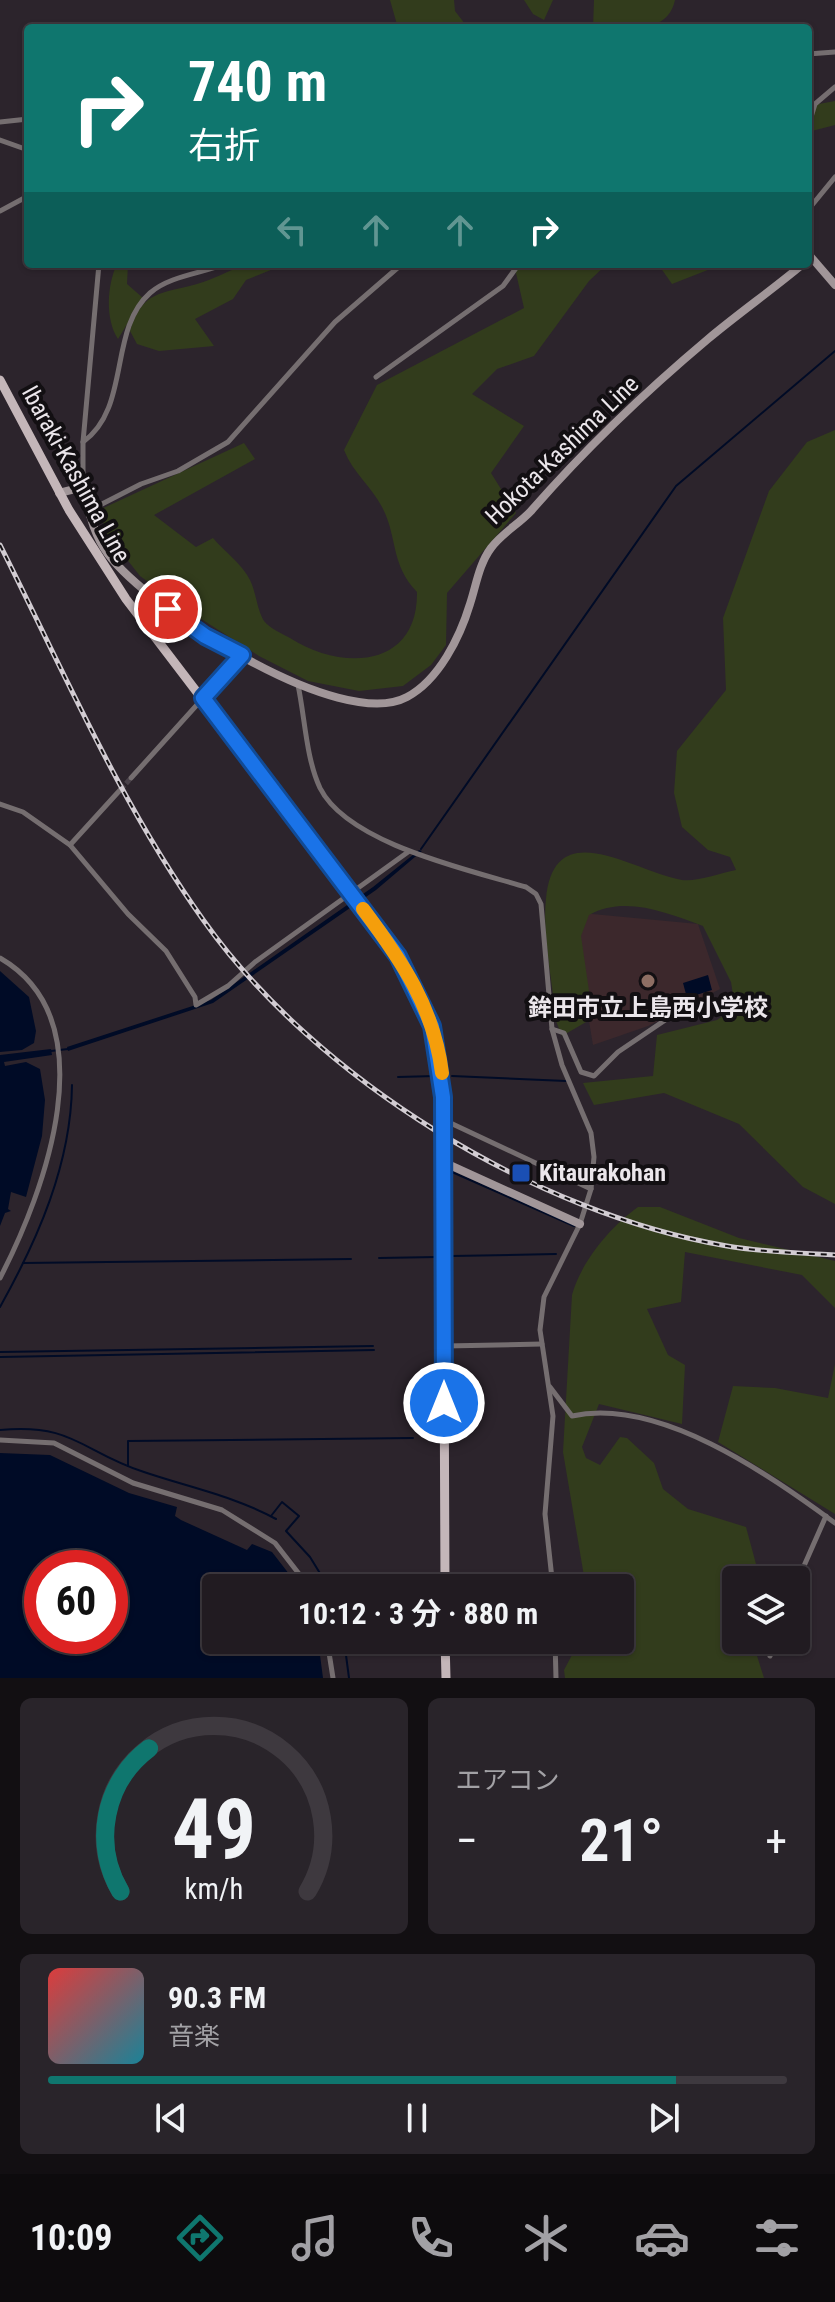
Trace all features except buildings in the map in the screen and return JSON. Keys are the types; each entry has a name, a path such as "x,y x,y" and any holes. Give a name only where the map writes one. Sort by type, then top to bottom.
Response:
{"main road":[{"path":"812,260 835,285"},
{"name":"Hokota-Kashima Line","path":"83,487 102,545 139,586 191,627 298,685 379,703 409,696 454,644 491,548 528,514 561,475 683,360 798,268"},
{"name":"Ibaraki-Kashima Line","path":"0,380 59,493 126,599 398,956 424,1004 441,1065 445,1574"},
{"path":"59,493 83,487"},
{"path":"126,599 139,586"},
{"path":"443,1162 580,1224"},
{"path":"445,1654 446,1678"}],"street":[{"path":"812,54 835,52"},
{"path":"812,114 815,104 835,87"},
{"path":"0,122 24,119"},
{"path":"0,140 24,149"},
{"path":"812,205 835,177"},
{"path":"0,211 24,198"},
{"path":"83,487 83,442 99,268"},
{"path":"83,442 92,435 109,406 134,315 149,293 213,268"},
{"path":"87,506 102,504 141,484 178,471 228,442 335,322 397,268"},
{"path":"376,377 503,286 516,268"},
{"path":"131,778 242,655"},
{"path":"298,685 315,774 324,795 375,835 409,852 526,887 536,894 545,925 552,1029 562,1065 591,1133 594,1157 591,1189 580,1224 544,1297 542,1344 553,1416 545,1514 551,1574"},
{"path":"70,845 121,789"},
{"path":"0,804 23,812 70,845 128,914 166,951 195,997 196,1005 228,986 255,962 409,852"},
{"path":"0,958 19,971 40,995 57,1042 60,1071 57,1113 40,1185 25,1228 0,1278"},
{"path":"552,1029 564,1033 581,1072 594,1076 618,1052 680,1010"},
{"path":"443,1120 591,1189"},
{"path":"444,1346 542,1344"},
{"path":"549,1387 572,1416 592,1412 673,1428 772,1480 835,1523"},
{"path":"0,1440 54,1443 133,1483 222,1510 275,1543 299,1574"},
{"path":"804,1566 826,1516"},
{"path":"329,1654 333,1678"},
{"path":"555,1654 556,1678"}],"shaded area":[{"name":"鉾田市立上島西小学校","path":"571,912 698,924 720,989 648,1026 593,1045"}],"green space":[{"path":"390,0 454,0 455,11 465,24 397,24"},
{"path":"524,0 553,0 544,20 533,14"},
{"path":"594,0 675,0 670,12 655,24 593,24"},
{"path":"835,101 835,125 812,131 812,105"},
{"path":"116,268 128,268 127,284 143,298 118,339 111,322 111,282"},
{"path":"236,268 276,268 246,280 233,299 195,319 214,346 159,351 137,344 130,331 147,301 164,292 209,280"},
{"path":"515,268 603,268 589,281 534,356 497,369 472,394 524,426 491,473 516,513 447,593 446,645 431,665 403,686 359,691 308,681 259,656 140,576 107,534 99,510 244,443 255,459 154,515 196,547 213,538 247,574 262,617 276,631 310,649 332,656 373,656 391,649 405,636 414,617 417,592 402,571 382,507 344,450 377,385 524,308"},
{"path":"661,268 713,268 672,284"},
{"path":"835,430 835,1204 803,1187 739,1124 664,1093 594,1105 583,1083 653,1076 657,1035 717,1020 735,1007 731,982 703,926 631,906 603,909 589,915 581,936 593,1018 562,1036 556,1021 545,913 552,873 564,858 579,853 619,859 682,880 701,879 736,870 730,857 708,850 682,827 674,793 677,751 726,690 723,618 769,491 807,442"},
{"path":"638,1207 660,1207 739,1238 835,1261 835,1308 802,1275 685,1252 681,1302 647,1309 668,1355 685,1365 682,1424 599,1404 582,1447 586,1458 600,1465 620,1437 627,1438 654,1463 663,1489 688,1509 746,1527 756,1564 722,1566 722,1654 756,1654 764,1678 565,1678 564,1670 573,1654 634,1654 634,1574 584,1574 563,1452 572,1295 582,1270 617,1225"},
{"path":"835,1364 835,1514 718,1442 733,1386 775,1388 828,1398"}],"water":[{"path":"419,850 422,851 376,890 213,1003 68,1051 67,1047 211,1000 373,887"},
{"path":"0,971 29,997 36,1031 34,1043 22,1050 0,1052"},
{"path":"708,975 712,990 687,998 683,983"},
{"path":"51,1049 52,1055 4,1062 5,1066 26,1062 40,1069 45,1100 42,1136 26,1197 11,1192 8,1209 11,1211 5,1213 0,1226 0,1055"},
{"path":"0,1453 50,1455 129,1493 177,1507 175,1516 181,1520 247,1550 252,1544 272,1552 289,1574 202,1574 202,1654 320,1654 323,1678 0,1678"}],"waterway":[{"path":"421,849 676,486 835,351"},
{"path":"51,1051 68,1049"},
{"path":"398,1077 435,1076"},
{"path":"452,1076 566,1081"},
{"path":"0,1307 27,1255 50,1200 66,1143 72,1085"},
{"path":"452,1172 574,1226"},
{"path":"452,1256 556,1254"},
{"path":"379,1258 437,1257"},
{"path":"23,1263 351,1259"},
{"path":"0,1352 373,1346"},
{"path":"0,1357 374,1350"},
{"path":"0,1430 25,1429 62,1435 123,1464 227,1498 276,1519"},
{"path":"128,1466 128,1441 413,1438"},
{"path":"271,1516 282,1502 299,1516 286,1531 310,1557 320,1574"},
{"path":"346,1654 349,1678"}],"tunnel":[{"path":"121,789 131,778"}],"railway":[{"path":"0,545 120,785 174,877 204,921 251,979 306,1034 368,1085 436,1131 507,1171 580,1204 654,1229 727,1246 835,1255"}],"slow traffic":[{"path":"363,909 409,972 432,1026 442,1073"}],"place":[{"name":"鉾田市立上島西小学校","path":"648,981"},
{"name":"Kitaurakohan","path":"521,1173"}],"route":[{"path":"168,609 205,636 242,655 203,698 398,956 409,972 432,1026 443,1080 444,1403"}]}
